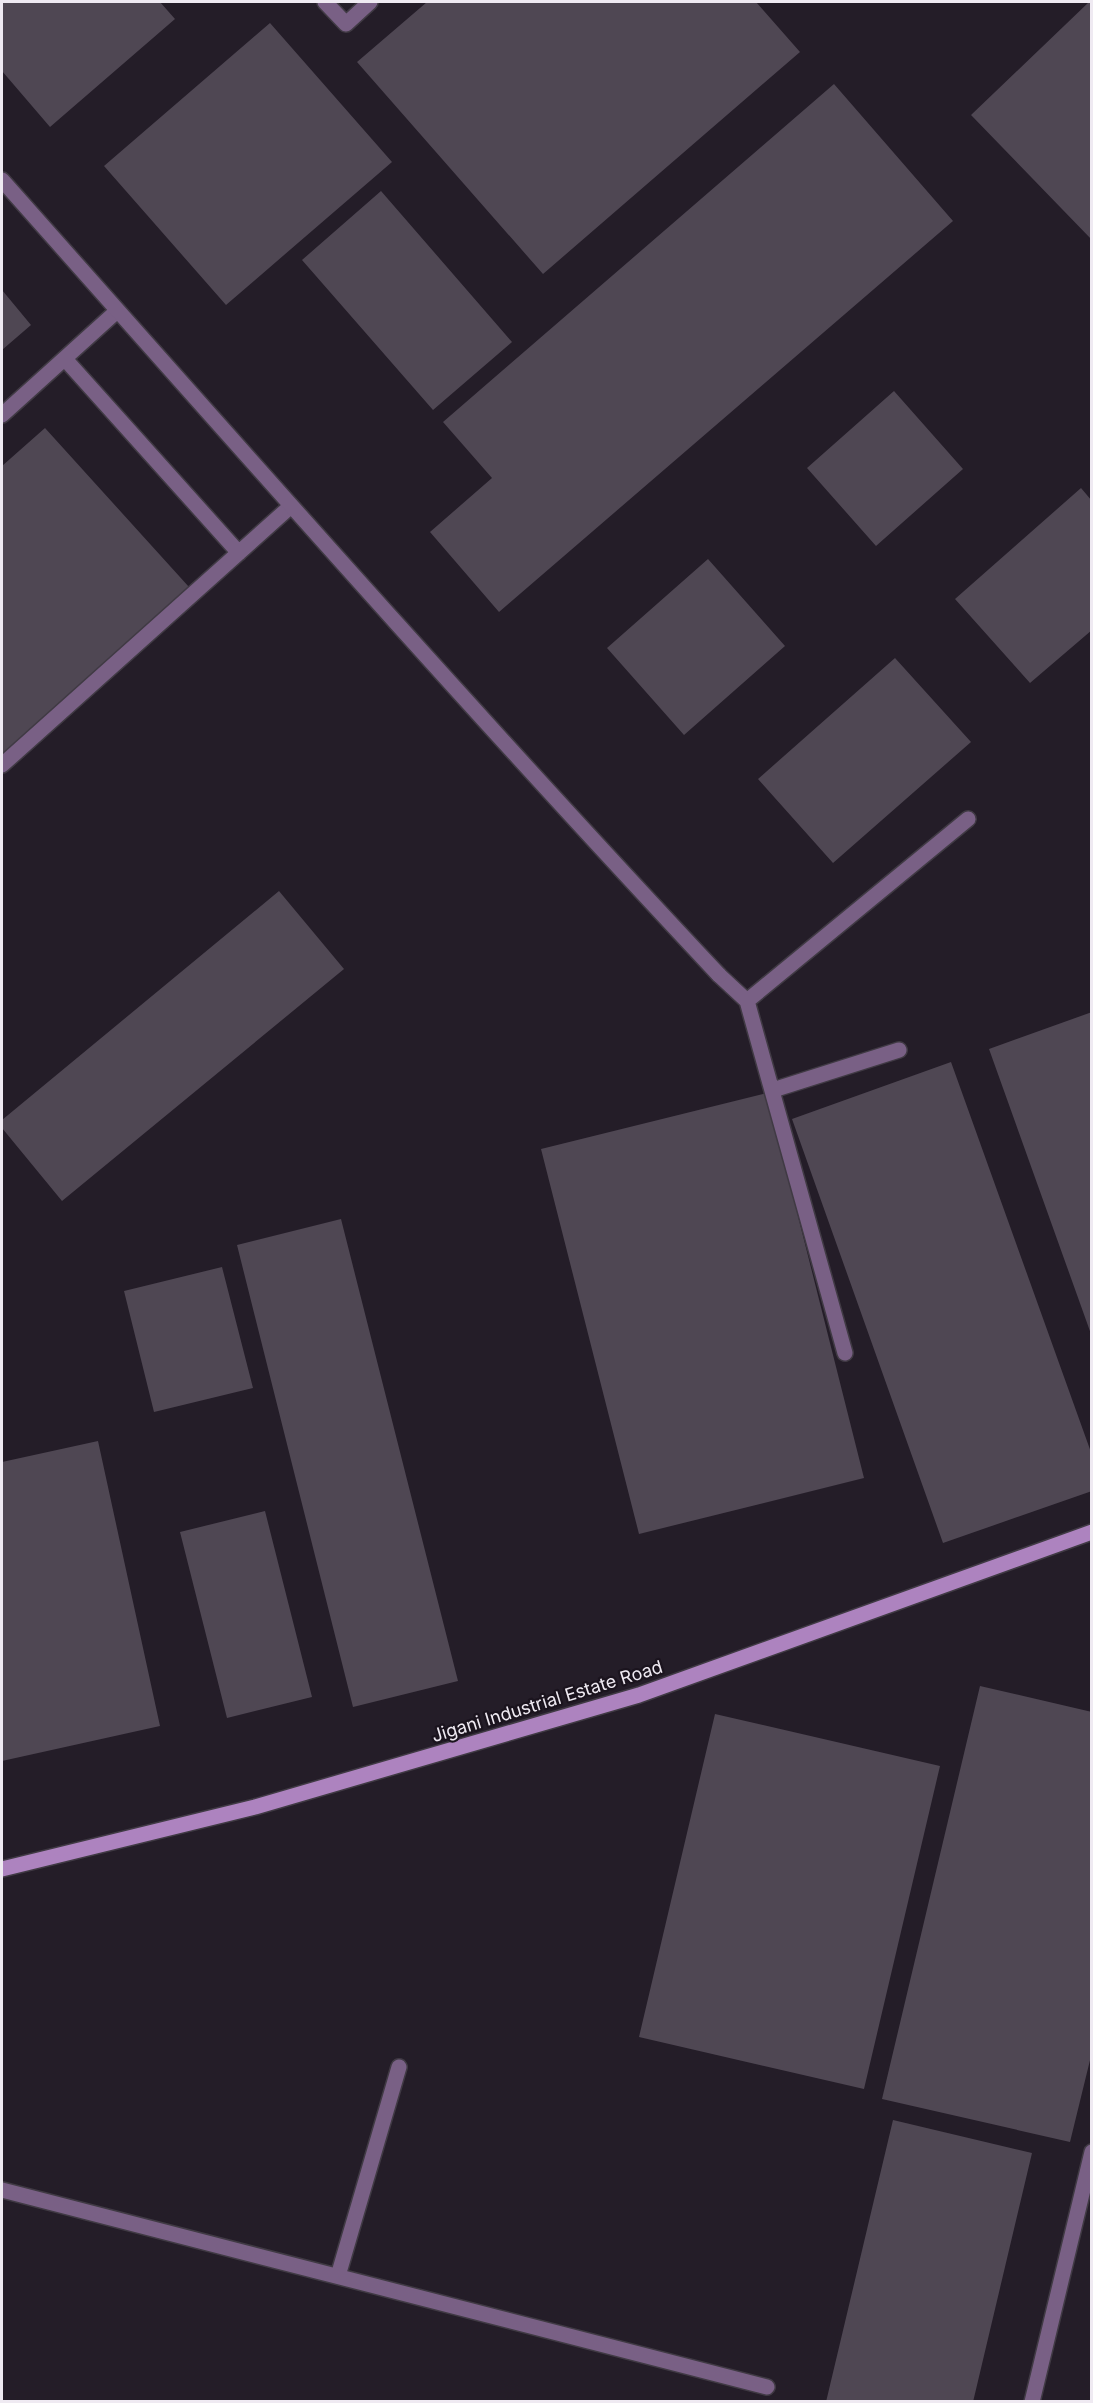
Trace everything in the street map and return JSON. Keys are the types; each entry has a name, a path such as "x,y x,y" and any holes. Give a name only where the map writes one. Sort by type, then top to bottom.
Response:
{"main road":[{"name":"Jigani Industrial Estate Road","path":"2,1869 255,1808 639,1695 1092,1532"}],"street":[{"path":"325,2 346,24 370,2"},
{"path":"2,180 579,826 719,975 747,1001 845,1353"},
{"path":"2,415 117,311"},
{"path":"65,358 238,553"},
{"path":"2,765 291,506"},
{"path":"747,1001 968,819"},
{"path":"772,1090 899,1050"},
{"path":"338,2276 399,2067"},
{"path":"1032,2402 1092,2152"},
{"path":"2,2190 767,2387"}],"building":[{"path":"2,2 160,2 175,19 50,127 2,71"},
{"path":"427,2 756,2 800,52 543,274 357,62"},
{"path":"1089,2 1092,2 1092,240 971,115"},
{"path":"270,23 392,162 226,305 104,166"},
{"path":"834,84 953,221 499,612 430,532 492,478 443,422"},
{"path":"381,191 512,342 433,410 302,260"},
{"path":"2,290 31,325 2,350"},
{"path":"894,391 963,469 876,546 807,468"},
{"path":"45,428 189,587 2,755 2,466"},
{"path":"1081,488 1092,501 1092,630 1030,683 955,599"},
{"path":"708,559 785,646 684,735 607,648"},
{"path":"895,658 971,742 833,863 758,779"},
{"path":"279,891 344,969 62,1201 2,1128 2,1120"},
{"path":"1092,1012 1092,1334 1091,1334 989,1049"},
{"path":"951,1062 1092,1455 1092,1491 943,1543 792,1119"},
{"path":"767,1093 864,1478 639,1534 541,1149"},
{"path":"341,1219 458,1681 353,1707 237,1245"},
{"path":"222,1267 253,1388 154,1412 124,1291"},
{"path":"98,1441 160,1726 2,1761 2,1462"},
{"path":"265,1511 312,1697 227,1718 180,1532"},
{"path":"980,1686 1092,1712 1092,2052 1070,2142 882,2099"},
{"path":"715,1714 940,1766 864,2089 639,2037"},
{"path":"893,2120 1032,2153 973,2402 826,2402"}]}
